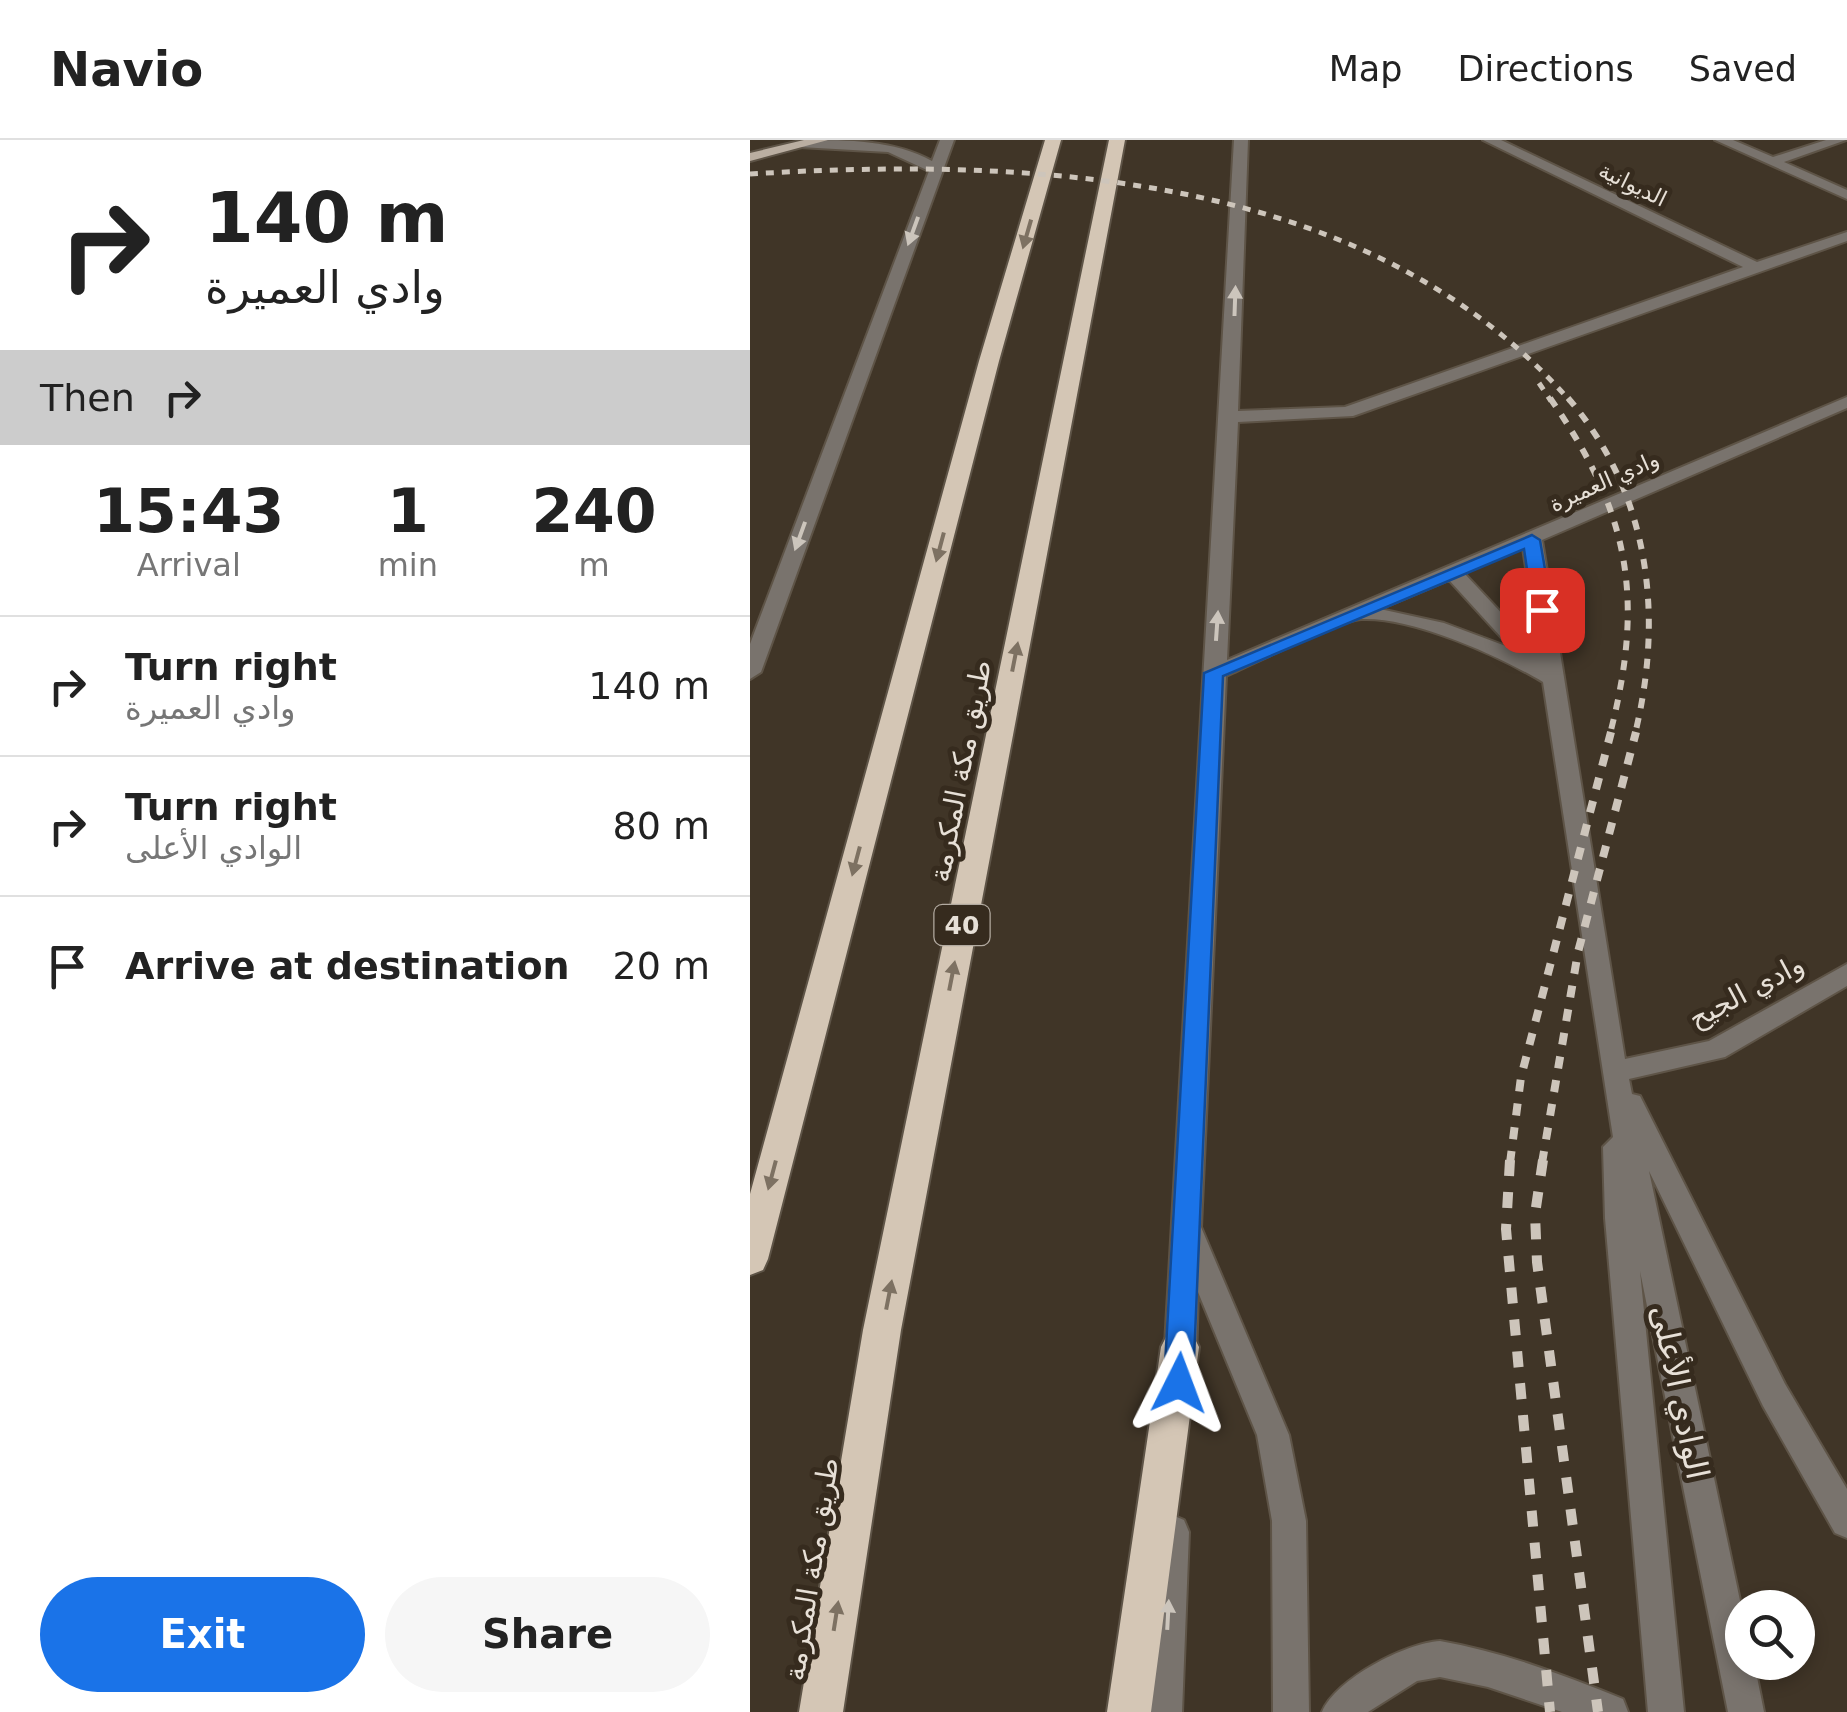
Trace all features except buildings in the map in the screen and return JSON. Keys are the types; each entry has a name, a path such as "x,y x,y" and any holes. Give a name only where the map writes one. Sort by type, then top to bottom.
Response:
{"highway":[{"path":"750,1258 989,361 1052,140"},
{"name":"طريق مكة المكرمة","path":"820,1712 882,1330 1117,140"},
{"path":"1129,1712 1180,1347"}],"main road":[{"path":"750,157 821,140"}],"street":[{"path":"750,672 947,140"},
{"path":"1164,1712 1214,673 1231,417 1241,140"},
{"name":"الديوانية","path":"1490,140 1757,268"},
{"path":"1722,140 1847,195"},
{"path":"1772,162 1839,140"},
{"path":"805,144 863,142 914,150 936,170"},
{"path":"1231,417 1347,412 1847,236"},
{"name":"وادي العميرة","path":"1214,673 1847,402"},
{"name":"الوادي الأعلى","path":"1532,540 1614,1072 1746,1712"},
{"path":"1453,573 1553,679"},
{"path":"1359,612 1437,624 1504,649 1553,679"},
{"name":"وادي الجيح","path":"1614,1072 1716,1050 1847,974"},
{"path":"1614,1072 1620,1218 1666,1712"},
{"name":"الوادي الأعلى","path":"1614,1072 1774,1395 1844,1510"},
{"path":"1186,1226 1274,1436 1289,1520 1291,1712"},
{"path":"1340,1712 1352,1700 1428,1659 1509,1675 1610,1712"}],"railway":[{"path":"750,174 858,169 969,170 1080,178 1190,195 1297,224 1397,267 1489,325 1570,401"},
{"path":"1539,383 1551,401"},
{"path":"1550,398 1598,480 1623,558 1627,640 1610,734"},
{"path":"1568,398 1596,435 1617,474 1633,515 1643,557 1648,645 1635,734"},
{"path":"1510,1163 1521,1077 1611,732"},
{"path":"1542,1163 1578,952 1636,732"},
{"path":"1510,1160 1506,1229 1550,1712"},
{"path":"1543,1160 1535,1214 1537,1262 1598,1712"}],"route":[{"path":"1179,1383 1214,673 1532,540 1542,610"}]}
